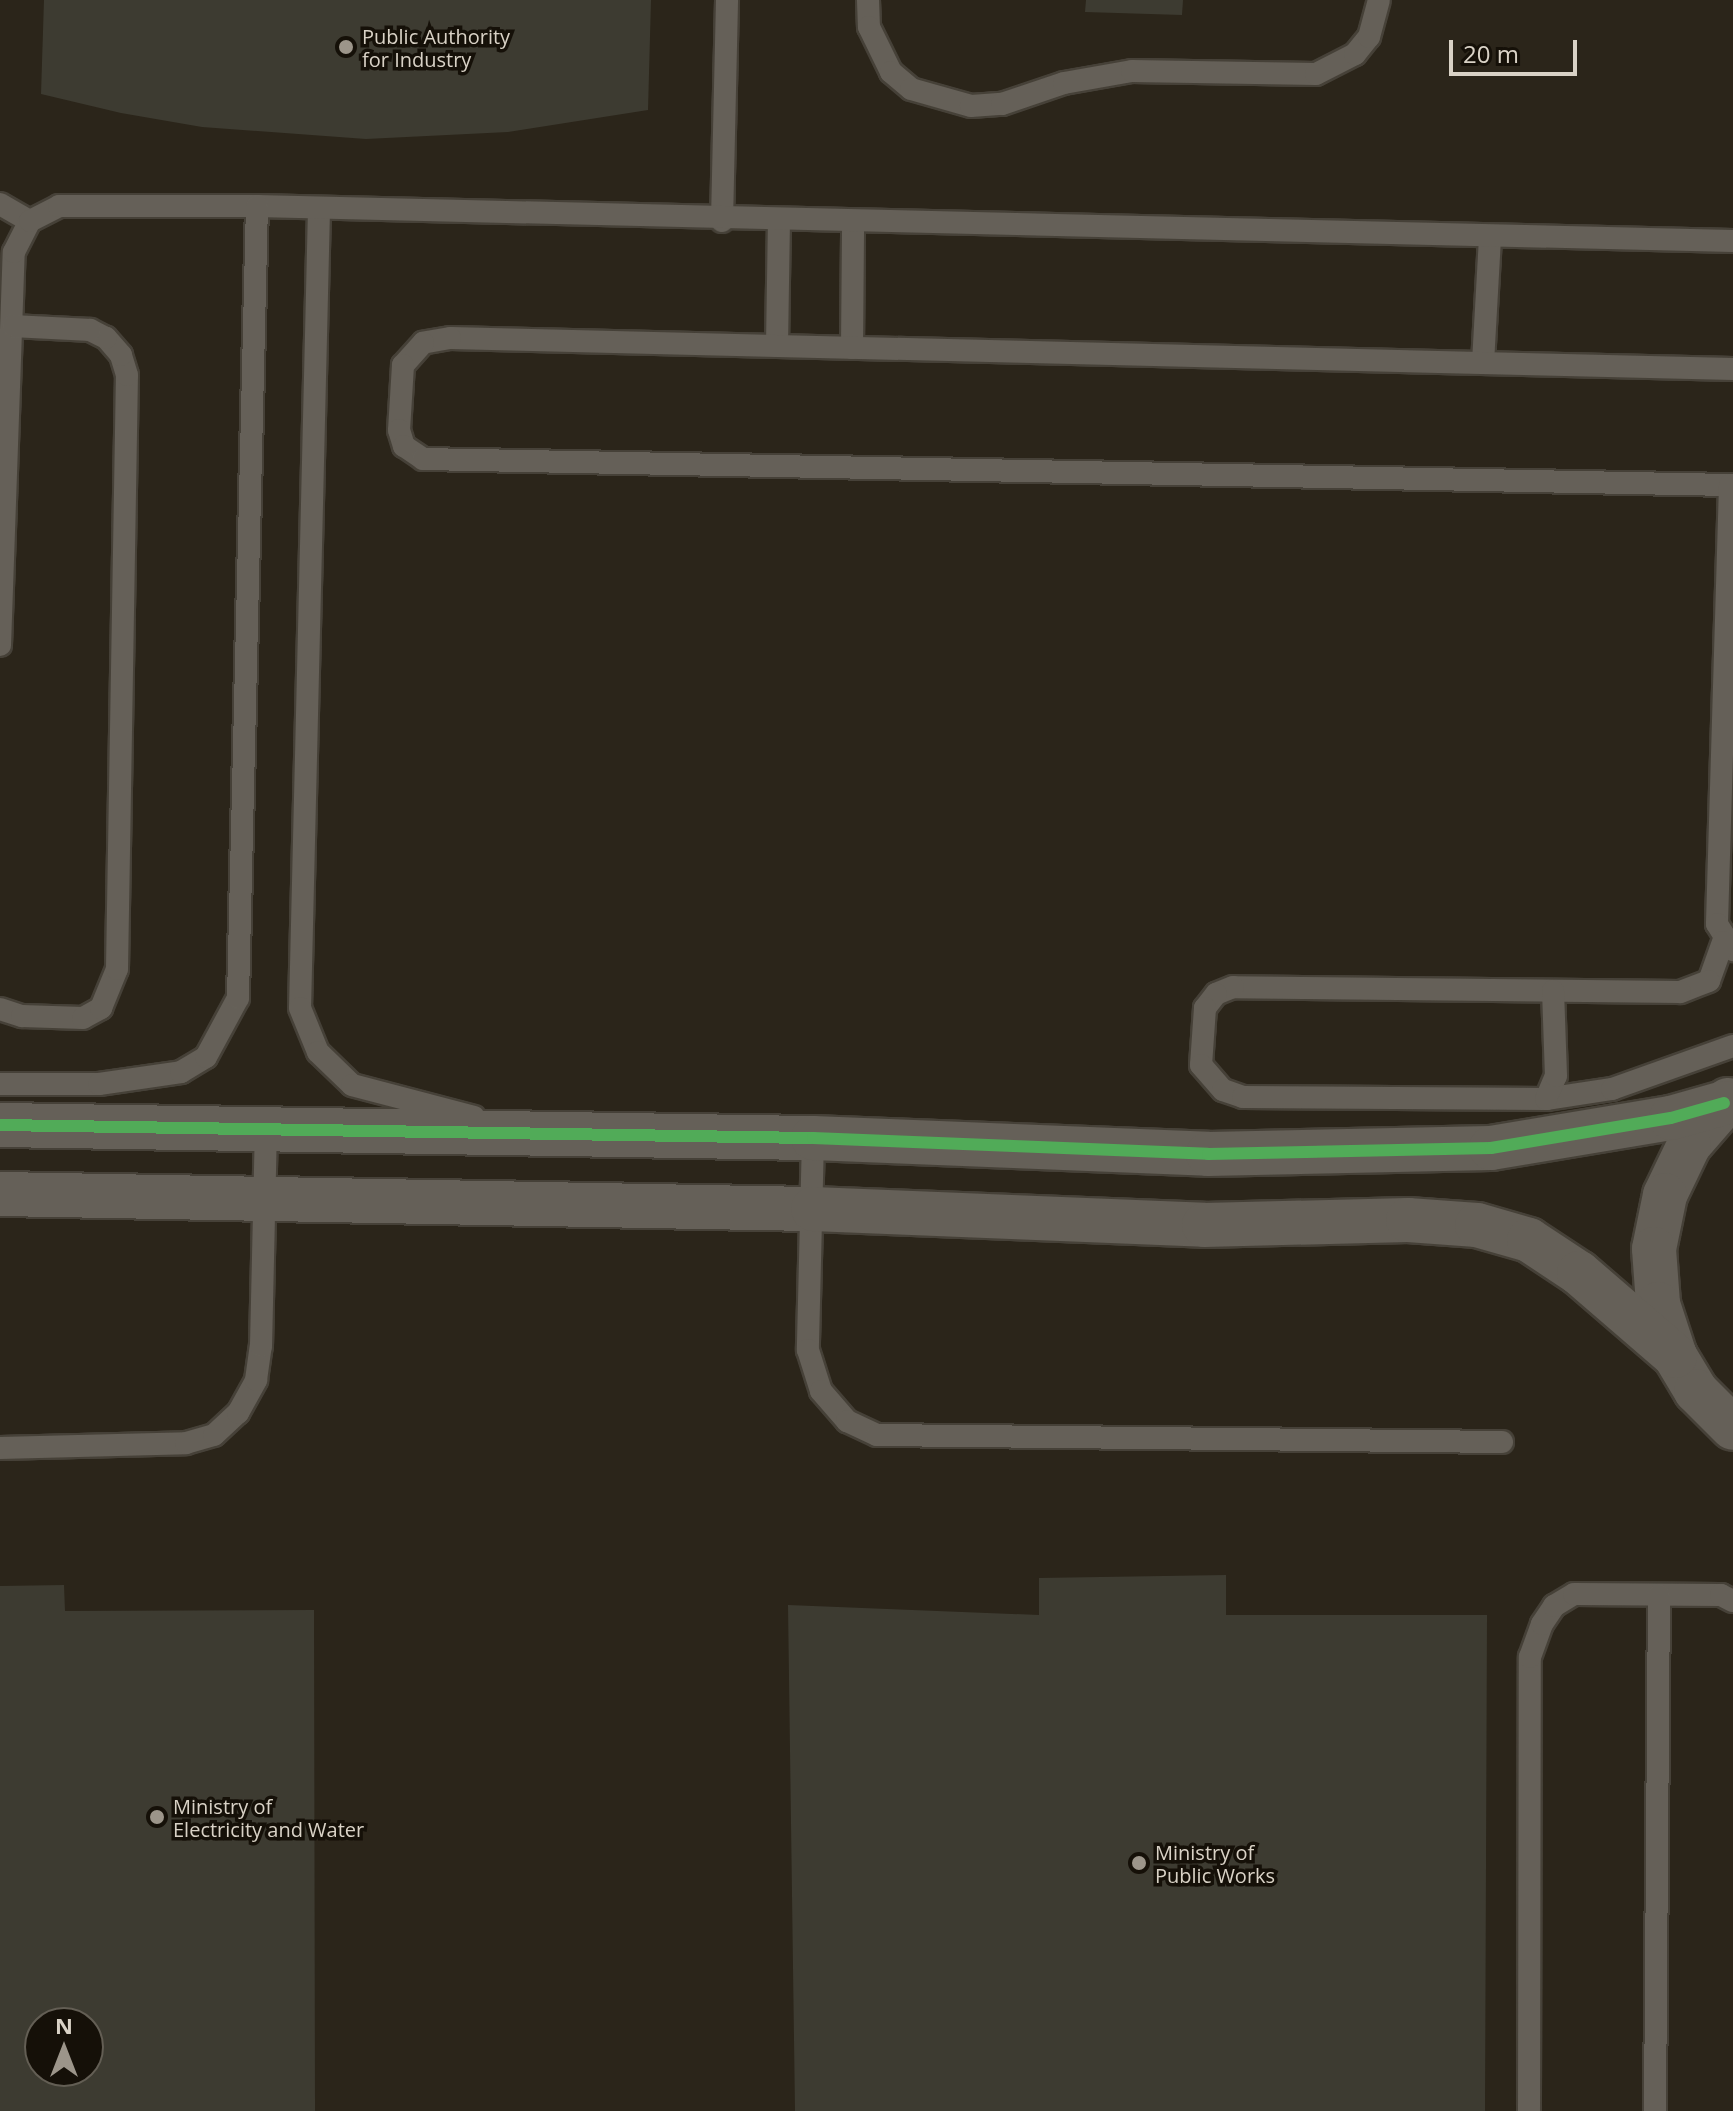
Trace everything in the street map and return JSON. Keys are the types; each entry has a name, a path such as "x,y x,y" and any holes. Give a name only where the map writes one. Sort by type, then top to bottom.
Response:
{"street":[{"path":"0,1125 813,1138 1208,1154 1433,1151 1548,1141 1729,1100"},
{"path":"1729,1100 1689,1145 1665,1195 1657,1235 1658,1304 1675,1356 1696,1391 1733,1428"},
{"path":"0,1194 813,1209 1204,1225 1408,1220 1477,1225 1529,1240 1579,1273 1675,1356"}],"lane":[{"path":"722,221 727,0"},
{"path":"868,0 869,27 891,72 911,89 971,106 1002,104 1064,83 1132,71 1316,74 1355,54 1369,37 1379,0"},
{"path":"0,204 30,221"},
{"path":"0,645 14,252 30,221 59,206 257,206 722,221 1733,241"},
{"path":"0,1084 99,1084 181,1072 206,1057 238,998 257,206"},
{"path":"319,209 300,1008 318,1052 352,1085 549,1136"},
{"path":"777,346 779,222"},
{"path":"852,348 853,224"},
{"path":"1483,363 1490,238"},
{"path":"0,1009 22,1016 83,1018 101,1008 117,969 127,375 121,355 90,330 13,326"},
{"path":"1733,369 450,338 423,343 403,365 399,430 404,446 423,459 1731,485 1717,924 1728,946 1709,981 1689,990 1233,987 1216,994 1201,1020 1201,1065 1223,1090 1243,1097 1546,1099 1612,1089 1733,1046"},
{"path":"1546,1099 1557,1065 1553,991"},
{"path":"0,1448 186,1443 214,1435 238,1413 256,1380 261,1346 266,1129"},
{"path":"813,1138 808,1350 821,1391 847,1421 877,1435 1502,1442"},
{"path":"1529,2111 1530,1657 1554,1606 1574,1594 1721,1595 1733,1601"},
{"path":"1655,2111 1659,1595"}],"building":[{"name":"Public Authority for Industry","path":"44,0 651,0 648,110 508,132 366,139 202,127 121,113 41,94"},
{"path":"1086,0 1183,0 1182,15 1085,12"},
{"name":"Ministry of Public Works","path":"1226,1575 1226,1615 1487,1615 1485,2111 795,2111 788,1605 1039,1615 1039,1578"},
{"name":"Ministry of Electricity and Water","path":"64,1585 65,1611 314,1610 315,2111 0,2111 0,1586"}],"cycle path":[{"path":"0,1125 813,1138 1208,1154 1491,1148 1671,1118 1724,1103"}],"place":[{"name":"Public Authority for Industry","path":"346,47"},
{"name":"Ministry of Electricity and Water","path":"157,1817"},
{"name":"Ministry of Public Works","path":"1139,1863"}]}
